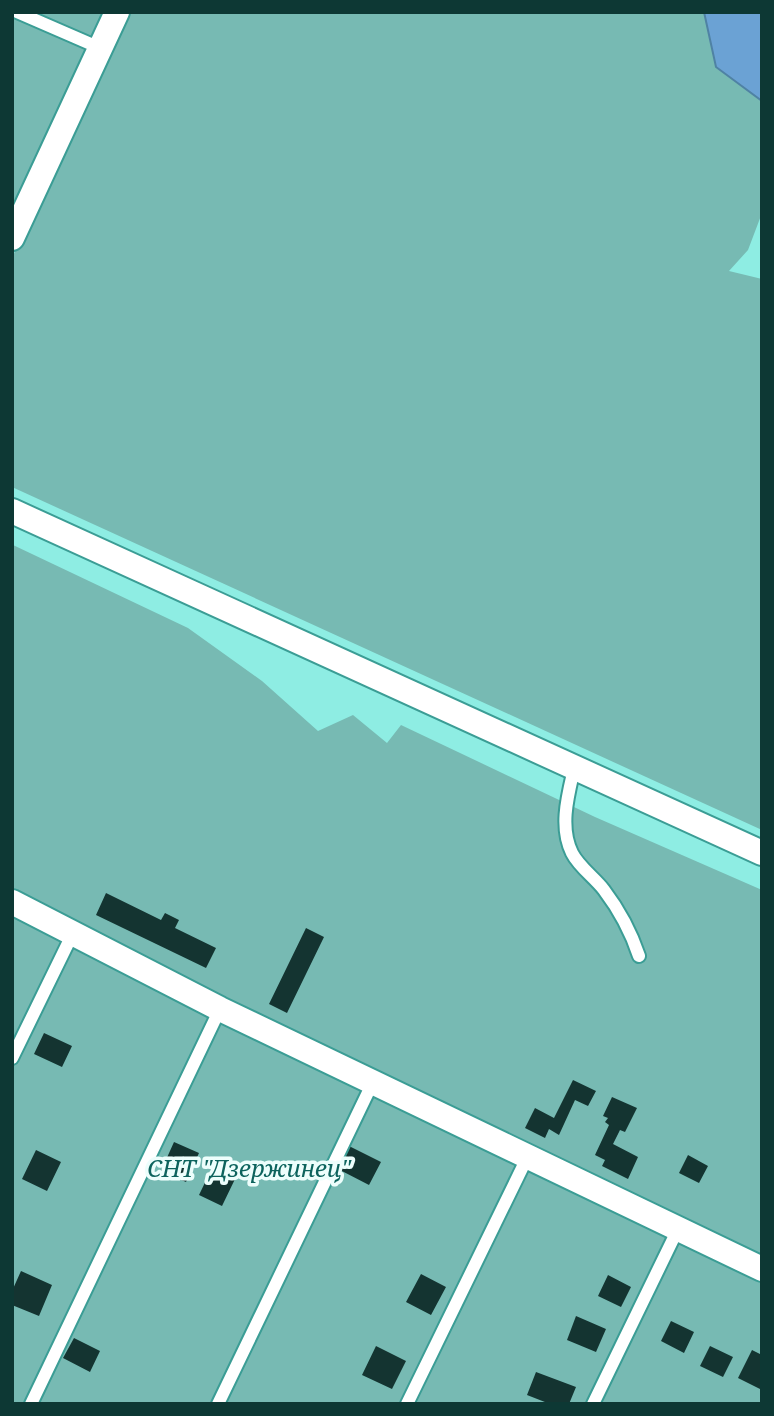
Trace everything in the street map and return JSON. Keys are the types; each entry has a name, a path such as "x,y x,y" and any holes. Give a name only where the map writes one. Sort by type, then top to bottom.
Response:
{"street":[{"path":"12,238 20,200 117,12"},
{"path":"12,511 762,853"},
{"path":"12,902 220,1010 762,1269"}],"lane":[{"path":"17,12 100,48"},
{"path":"574,769 567,800 565,827 572,854 604,890 630,929 639,956"},
{"path":"12,1058 72,933"},
{"path":"31,1404 220,1010"},
{"path":"218,1404 373,1082"},
{"path":"407,1404 527,1158"},
{"path":"593,1404 678,1229"}],"green space":[{"path":"12,12 105,12 12,213"},
{"path":"125,12 704,12 716,67 762,101 762,213 748,250 729,271 762,279 762,830 12,487 12,258"},
{"name":"СНТ \"Дзержинец\"","path":"13,545 188,628 262,681 318,731 353,715 387,743 401,725 595,817 762,890 762,1404 12,1404"}],"shaded area":[{"path":"704,12 762,12 762,101 716,67"}],"building":[{"path":"106,893 161,920 165,913 179,920 175,928 216,948 206,968 96,915"},
{"path":"306,928 324,937 287,1013 269,1004"},
{"path":"44,1033 72,1046 62,1067 34,1054"},
{"path":"573,1080 596,1091 588,1106 575,1100 559,1135 549,1129 545,1138 525,1128 535,1108 554,1118"},
{"path":"612,1097 637,1108 625,1132 620,1130 613,1144 638,1157 628,1179 602,1166 605,1160 595,1155 609,1125 605,1122 608,1118 603,1116"},
{"path":"174,1142 199,1153 186,1182 161,1171"},
{"path":"349,1146 381,1162 369,1185 338,1169"},
{"path":"36,1150 61,1162 47,1191 22,1179"},
{"path":"688,1155 708,1166 699,1183 679,1173"},
{"path":"213,1166 236,1177 222,1206 199,1195"},
{"path":"21,1271 52,1285 39,1316 12,1305 12,1291"},
{"path":"421,1274 446,1287 431,1315 406,1302"},
{"path":"608,1275 631,1287 621,1307 598,1296"},
{"path":"576,1316 606,1329 596,1352 567,1340"},
{"path":"671,1321 694,1332 684,1353 661,1341"},
{"path":"74,1338 100,1351 90,1372 63,1358"},
{"path":"376,1346 406,1361 392,1389 362,1375"},
{"path":"710,1346 733,1357 723,1377 700,1366"},
{"path":"752,1350 762,1355 762,1390 738,1378"},
{"path":"536,1372 576,1387 569,1404 550,1404 527,1395"}]}
